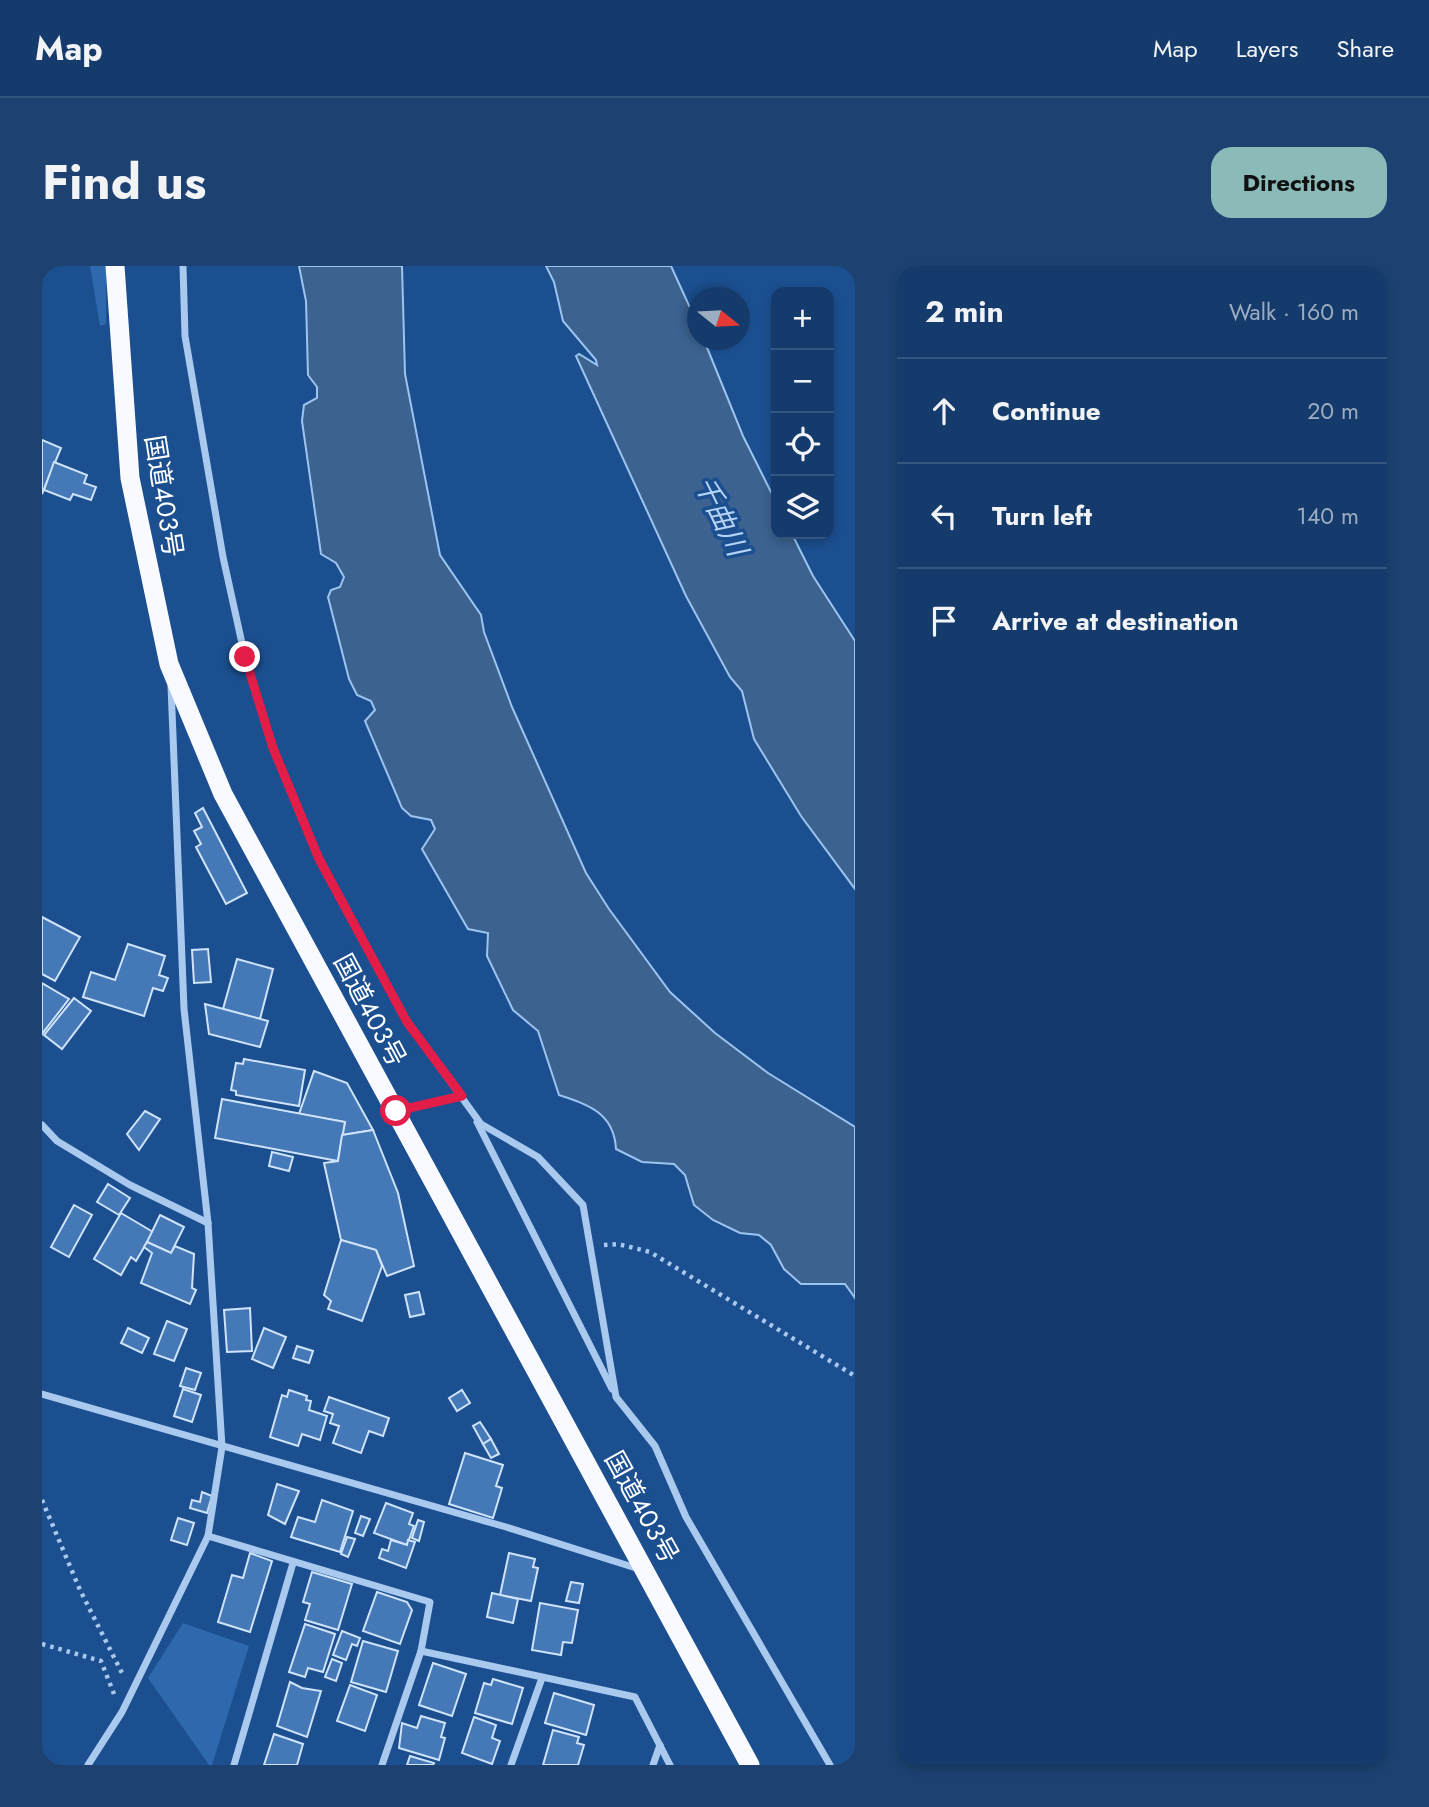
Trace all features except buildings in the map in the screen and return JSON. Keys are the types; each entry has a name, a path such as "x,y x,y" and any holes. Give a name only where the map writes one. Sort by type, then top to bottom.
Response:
{"highway":[{"name":"国道403号","path":"115,266 130,478 169,664 223,794 750,1765"}],"street":[{"path":"183,266 185,336 223,556 245,657 273,748 319,859 407,1022 481,1124 538,1157 583,1205 616,1397"},
{"path":"88,1765 122,1713 208,1536 222,1447 208,1223 184,1009 169,664"},
{"path":"396,1111 462,1096"},
{"path":"469,1106 616,1397 654,1446 686,1517 830,1765"},
{"path":"42,1125 57,1141 130,1185 208,1223"},
{"path":"42,1394 506,1527 647,1572"},
{"path":"208,1536 430,1602 421,1651 382,1765"},
{"path":"234,1765 293,1563"},
{"path":"421,1651 635,1697 670,1765"},
{"path":"511,1765 542,1678"},
{"path":"653,1765 660,1745"}],"path":[{"path":"595,1270 597,1245 618,1244 650,1252 746,1308 855,1377"},
{"path":"42,1500 80,1590 131,1690"},
{"path":"42,1644 101,1661 122,1713"}],"shaded area":[{"path":"90,266 106,266 106,324 100,326"},
{"path":"183,1623 249,1646 212,1765 209,1765 148,1678"}],"water":[{"path":"299,266 402,266 405,374 440,555 481,615 484,632 512,707 586,873 609,909 670,992 715,1033 768,1073 855,1127 855,1298 845,1284 801,1284 784,1269 771,1245 759,1235 740,1233 713,1220 694,1205 685,1175 674,1164 642,1162 616,1149 610,1127 598,1112 559,1095 538,1031 513,1010 487,956 488,933 468,929 422,849 435,829 431,820 411,816 402,808 365,721 375,710 371,701 357,695 349,679 328,597 331,590 340,587 344,577 336,563 321,554 302,421 304,405 317,398 317,387 308,375 306,301"},
{"name":"千曲川","path":"546,266 671,266 687,301 687,350 708,350 743,436 771,492 771,539 794,539 813,576 855,641 855,889 801,816 754,739 742,691 730,677 686,596 576,356 579,354 597,365 596,360 563,321 554,282"}],"route":[{"path":"245,657 273,748 319,859 407,1022 462,1096 396,1111"}]}
